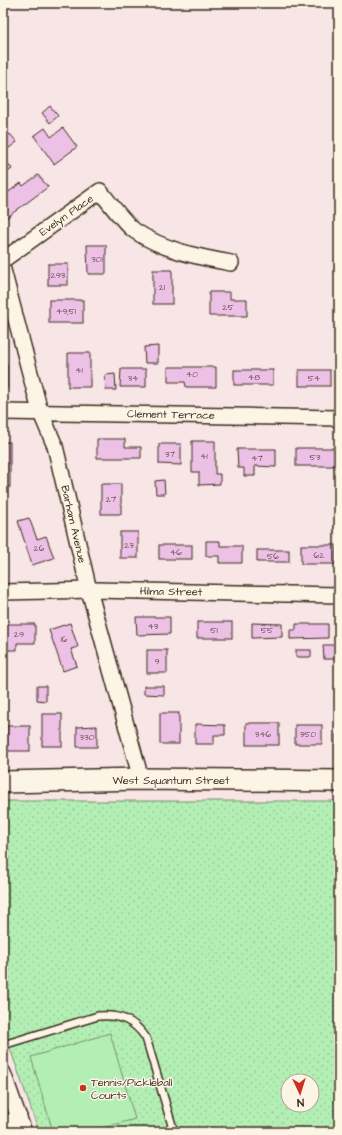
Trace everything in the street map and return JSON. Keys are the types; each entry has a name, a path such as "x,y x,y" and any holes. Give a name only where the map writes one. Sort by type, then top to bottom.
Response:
{"main road":[{"name":"West Squantum Street","path":"3,782 141,779 339,781"}],"street":[{"name":"Evelyn Place","path":"3,260 100,191 110,205 134,230 167,247 204,258 231,263"},
{"name":"Barham Avenue","path":"3,270 40,411 55,446 89,590 141,779"},
{"name":"Clement Terrace","path":"3,412 40,411 339,418"},
{"name":"Hilma Street","path":"3,592 89,590 339,595"},
{"path":"3,1073 24,1132"},
{"path":"3,1126 19,1117"}],"lane":[{"path":"3,1045 98,1016 124,1018 136,1026 146,1038 174,1132"}],"green space":[{"path":"3,801 339,801 339,1132 39,1132 3,1028"},
{"name":"Tennis/Pickleball Courts","path":"110,1033 135,1119 88,1132 53,1132 31,1057"}],"building":[{"path":"50,106 58,116 50,123 42,113"},
{"path":"45,128 51,137 63,128 77,147 54,164 34,136"},
{"path":"10,134 17,142 5,151 3,148 3,140"},
{"path":"3,157 12,169 3,175"},
{"path":"38,175 48,187 6,218 3,215 3,196 21,183 23,186"},
{"path":"87,245 106,245 106,274 88,274"},
{"path":"48,264 68,264 68,285 48,285"},
{"path":"153,270 172,270 172,304 153,304"},
{"path":"209,292 230,292 230,299 247,299 247,316 209,316"},
{"path":"49,300 83,300 83,323 49,323"},
{"path":"158,346 158,363 145,363 144,347"},
{"path":"68,353 90,353 90,387 68,387"},
{"path":"3,365 7,365 7,388 3,388"},
{"path":"168,367 216,367 216,387 186,387 185,382 168,382"},
{"path":"121,369 146,369 146,387 120,387"},
{"path":"234,370 273,370 273,385 234,385"},
{"path":"299,370 330,370 330,386 299,386"},
{"path":"115,374 116,390 106,390 105,375"},
{"path":"97,439 125,439 125,447 141,447 141,458 97,458"},
{"path":"192,441 215,441 215,474 220,474 220,484 199,485 199,472 192,472"},
{"path":"3,442 10,442 10,487 3,487"},
{"path":"159,444 181,444 181,465 159,464"},
{"path":"296,448 334,448 334,466 296,466"},
{"path":"237,449 276,449 276,467 255,466 255,476 244,476 244,468 238,468"},
{"path":"164,480 165,494 156,494 155,481"},
{"path":"101,484 121,484 121,514 101,514"},
{"path":"29,518 37,539 46,536 54,558 32,565 18,521"},
{"path":"120,532 138,532 138,558 120,558"},
{"path":"206,541 220,541 220,546 242,546 242,563 219,563 219,556 206,556"},
{"path":"159,545 192,545 192,559 159,559"},
{"path":"301,545 336,545 336,564 301,564"},
{"path":"257,550 289,550 289,562 257,562"},
{"path":"136,617 170,617 170,634 137,635"},
{"path":"197,622 232,622 232,638 197,638"},
{"path":"70,623 78,647 71,649 77,666 63,671 49,630"},
{"path":"252,623 282,624 282,637 252,638"},
{"path":"3,624 35,624 35,643 17,643 17,650 3,650"},
{"path":"296,624 328,624 328,638 290,639 290,630 296,630"},
{"path":"323,645 339,645 339,659 324,659"},
{"path":"147,650 167,650 167,673 147,673"},
{"path":"296,650 311,650 311,657 296,657"},
{"path":"37,686 46,686 46,701 37,700"},
{"path":"144,686 164,686 164,695 144,694"},
{"path":"160,713 179,713 179,744 160,744"},
{"path":"42,714 62,714 62,746 42,746"},
{"path":"246,723 279,723 279,745 246,745"},
{"path":"195,724 225,725 225,735 214,735 214,744 195,744"},
{"path":"295,725 322,725 322,744 295,744"},
{"path":"7,726 30,726 30,751 7,751"},
{"path":"97,726 97,747 77,747 77,727"},
{"path":"336,735 339,735 339,758 336,758"}],"place":[{"name":"Tennis/Pickleball Courts","path":"83,1088"}]}
